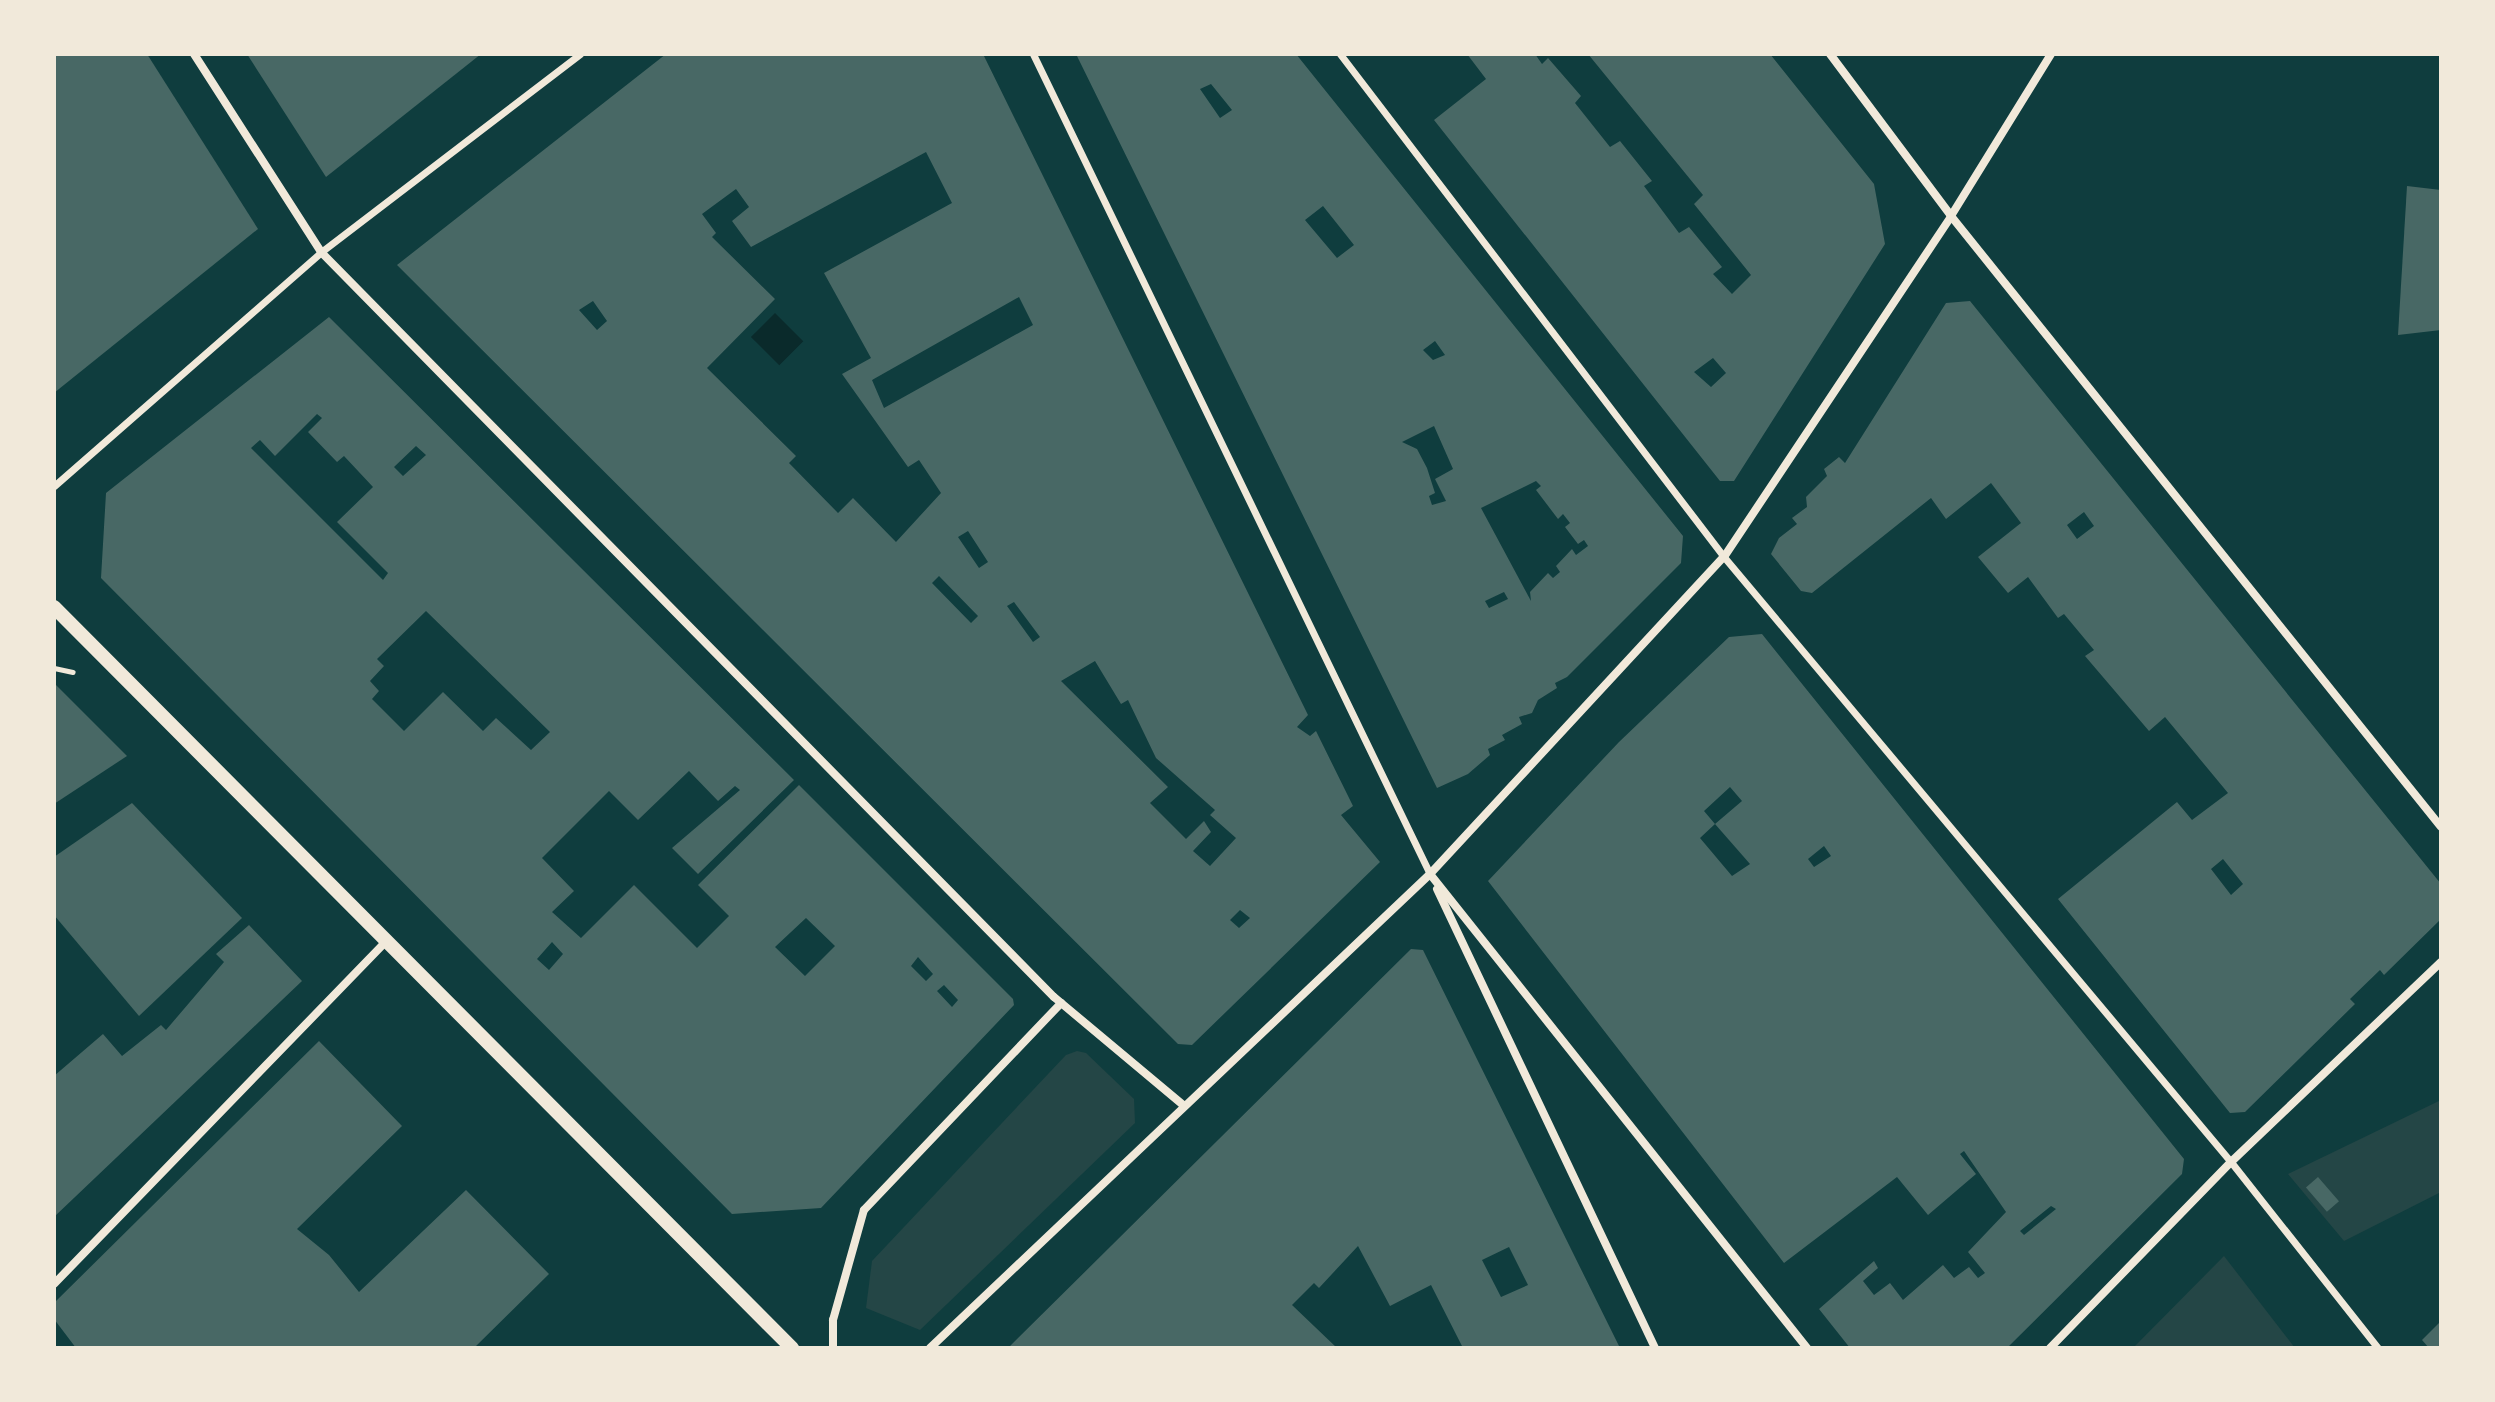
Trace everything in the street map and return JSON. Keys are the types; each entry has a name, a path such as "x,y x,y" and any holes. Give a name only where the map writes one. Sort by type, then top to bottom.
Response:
{"street":[{"path":"194,54 321,252 1061,1003 1182,1104"},
{"path":"54,486 321,252 580,54"},
{"path":"1033,54 1430,874 1655,1348"},
{"path":"1340,54 1724,557 2231,1162 2378,1348"},
{"path":"1830,54 1951,216 2441,827"},
{"path":"930,1348 1182,1104 1430,874 1724,557 1951,216 2051,54"},
{"path":"54,607 792,1348"},
{"path":"1430,874 1807,1348"},
{"path":"54,1284 386,942"},
{"path":"2050,1348 2231,1162 2441,962"},
{"path":"833,1348 833,1320 864,1210 1061,1003"}],"shaded area":[{"path":"775,313 803,341 779,365 751,337"},
{"path":"1077,1051 1086,1053 1134,1099 1135,1123 920,1330 866,1308 872,1261 1066,1055"},
{"path":"2441,1100 2441,1192 2344,1241 2288,1174"},
{"path":"2224,1256 2295,1348 2133,1348"}],"building":[{"path":"54,54 147,54 258,229 54,393"},
{"path":"247,54 481,54 326,177"},
{"path":"666,54 983,54 1308,715 1297,727 1310,736 1316,731 1353,806 1341,815 1380,862 1192,1045 1178,1044 397,265","holes":["926,152 952,203 824,273 871,358 842,374 908,467 919,460 941,493 896,542 853,498 838,513 789,463 796,456 707,368 775,299 712,237 716,233 702,214 736,189 749,207 732,221 751,247","1019,297 1033,325 884,408 872,380","593,301 607,321 597,330 579,310","968,531 988,562 979,568 958,537","939,576 978,616 971,623 932,583","1014,602 1040,637 1033,642 1007,606","1095,661 1121,704 1128,700 1156,758 1215,810 1210,815 1236,838 1210,866 1193,851 1211,832 1204,821 1186,839 1150,803 1168,787 1061,681","1240,910 1250,918 1239,928 1230,920"]},
{"path":"1076,54 1296,54 1683,536 1681,563 1567,677 1555,683 1557,688 1538,700 1532,713 1519,717 1522,724 1502,735 1505,740 1488,749 1490,755 1468,774 1437,788","holes":["1211,84 1232,110 1220,118 1200,89","1323,206 1354,245 1337,258 1305,220","1435,341 1445,355 1433,360 1423,350","1434,426 1453,469 1435,479 1446,501 1432,505 1429,496 1435,493 1427,468 1417,449 1402,442","1536,481 1541,486 1536,490 1558,519 1563,514 1570,523 1565,527 1578,544 1584,540 1588,546 1576,555 1572,549 1556,566 1560,572 1553,578 1548,573 1530,592 1531,601 1481,508","1504,592 1508,599 1489,608 1485,601"]},
{"path":"1467,54 1535,54 1542,64 1548,58 1581,96 1575,103 1610,147 1620,141 1652,181 1644,186 1679,233 1689,227 1722,267 1713,274 1732,294 1751,275 1694,204 1703,195 1588,54 1770,54 1874,184 1885,244 1734,481 1720,481 1434,120 1486,79","holes":["1713,358 1726,373 1711,387 1694,372"]},
{"path":"2407,186 2441,190 2441,330 2398,335"},
{"path":"1970,301 2441,884 2441,919 2384,975 2380,970 2350,999 2355,1004 2245,1112 2230,1113 2058,899 2177,802 2192,820 2228,793 2165,717 2149,731 2085,656 2094,650 2064,614 2058,618 2028,577 2008,593 1978,557 2021,523 1991,483 1946,519 1931,498 1812,593 1801,591 1771,554 1779,538 1797,524 1792,518 1807,507 1806,497 1827,476 1824,469 1839,457 1845,463 1946,303","holes":["2084,512 2094,526 2077,539 2067,525","2223,859 2243,884 2231,895 2211,869"]},
{"path":"329,317 794,780 698,874 672,848 740,790 735,786 718,801 689,771 638,820 609,791 542,858 574,891 552,912 581,938 634,885 697,948 729,916 698,885 799,785 1013,999 1014,1005 821,1208 732,1214 101,578 106,493","holes":["317,414 322,418 308,432 337,462 344,456 373,487 337,522 388,573 383,580 251,448 260,440 275,456","416,446 426,455 403,476 394,467","426,611 550,732 531,750 496,718 483,731 443,692 404,731 372,699 379,691 370,681 384,666 377,659","806,918 835,946 805,976 775,947","552,942 563,954 549,970 537,959","918,957 933,974 926,981 911,966","944,985 958,1000 952,1007 937,991"]},
{"path":"1762,634 2184,1159 2182,1174 2007,1348 1850,1348 1819,1309 1874,1261 1878,1268 1863,1281 1874,1295 1890,1283 1903,1300 1943,1265 1954,1278 1969,1267 1978,1278 1985,1273 1968,1252 2006,1212 1964,1151 1960,1154 1976,1174 1928,1215 1897,1177 1784,1263 1488,881 1619,742 1729,637","holes":["1730,787 1742,801 1715,824 1704,811","1715,824 1750,864 1732,876 1700,838","1824,846 1831,856 1814,867 1808,859","2051,1206 2056,1209 2024,1235 2020,1231"]},
{"path":"54,683 127,756 54,804"},
{"path":"132,803 242,918 139,1016 54,915 54,857"},
{"path":"249,925 302,981 54,1217 54,1076 103,1034 122,1056 161,1025 166,1030 224,962 216,954"},
{"path":"1411,949 1423,950 1620,1348 1463,1348 1431,1285 1390,1306 1358,1246 1319,1288 1314,1283 1292,1305 1337,1348 1008,1348","holes":["1509,1247 1528,1285 1501,1297 1482,1260"]},
{"path":"319,1041 402,1126 297,1229 329,1255 359,1292 466,1190 549,1274 474,1348 76,1348 54,1319 54,1303"},
{"path":"2318,1177 2339,1201 2327,1212 2306,1187"},
{"path":"2441,1321 2441,1348 2429,1348 2422,1340"}]}
